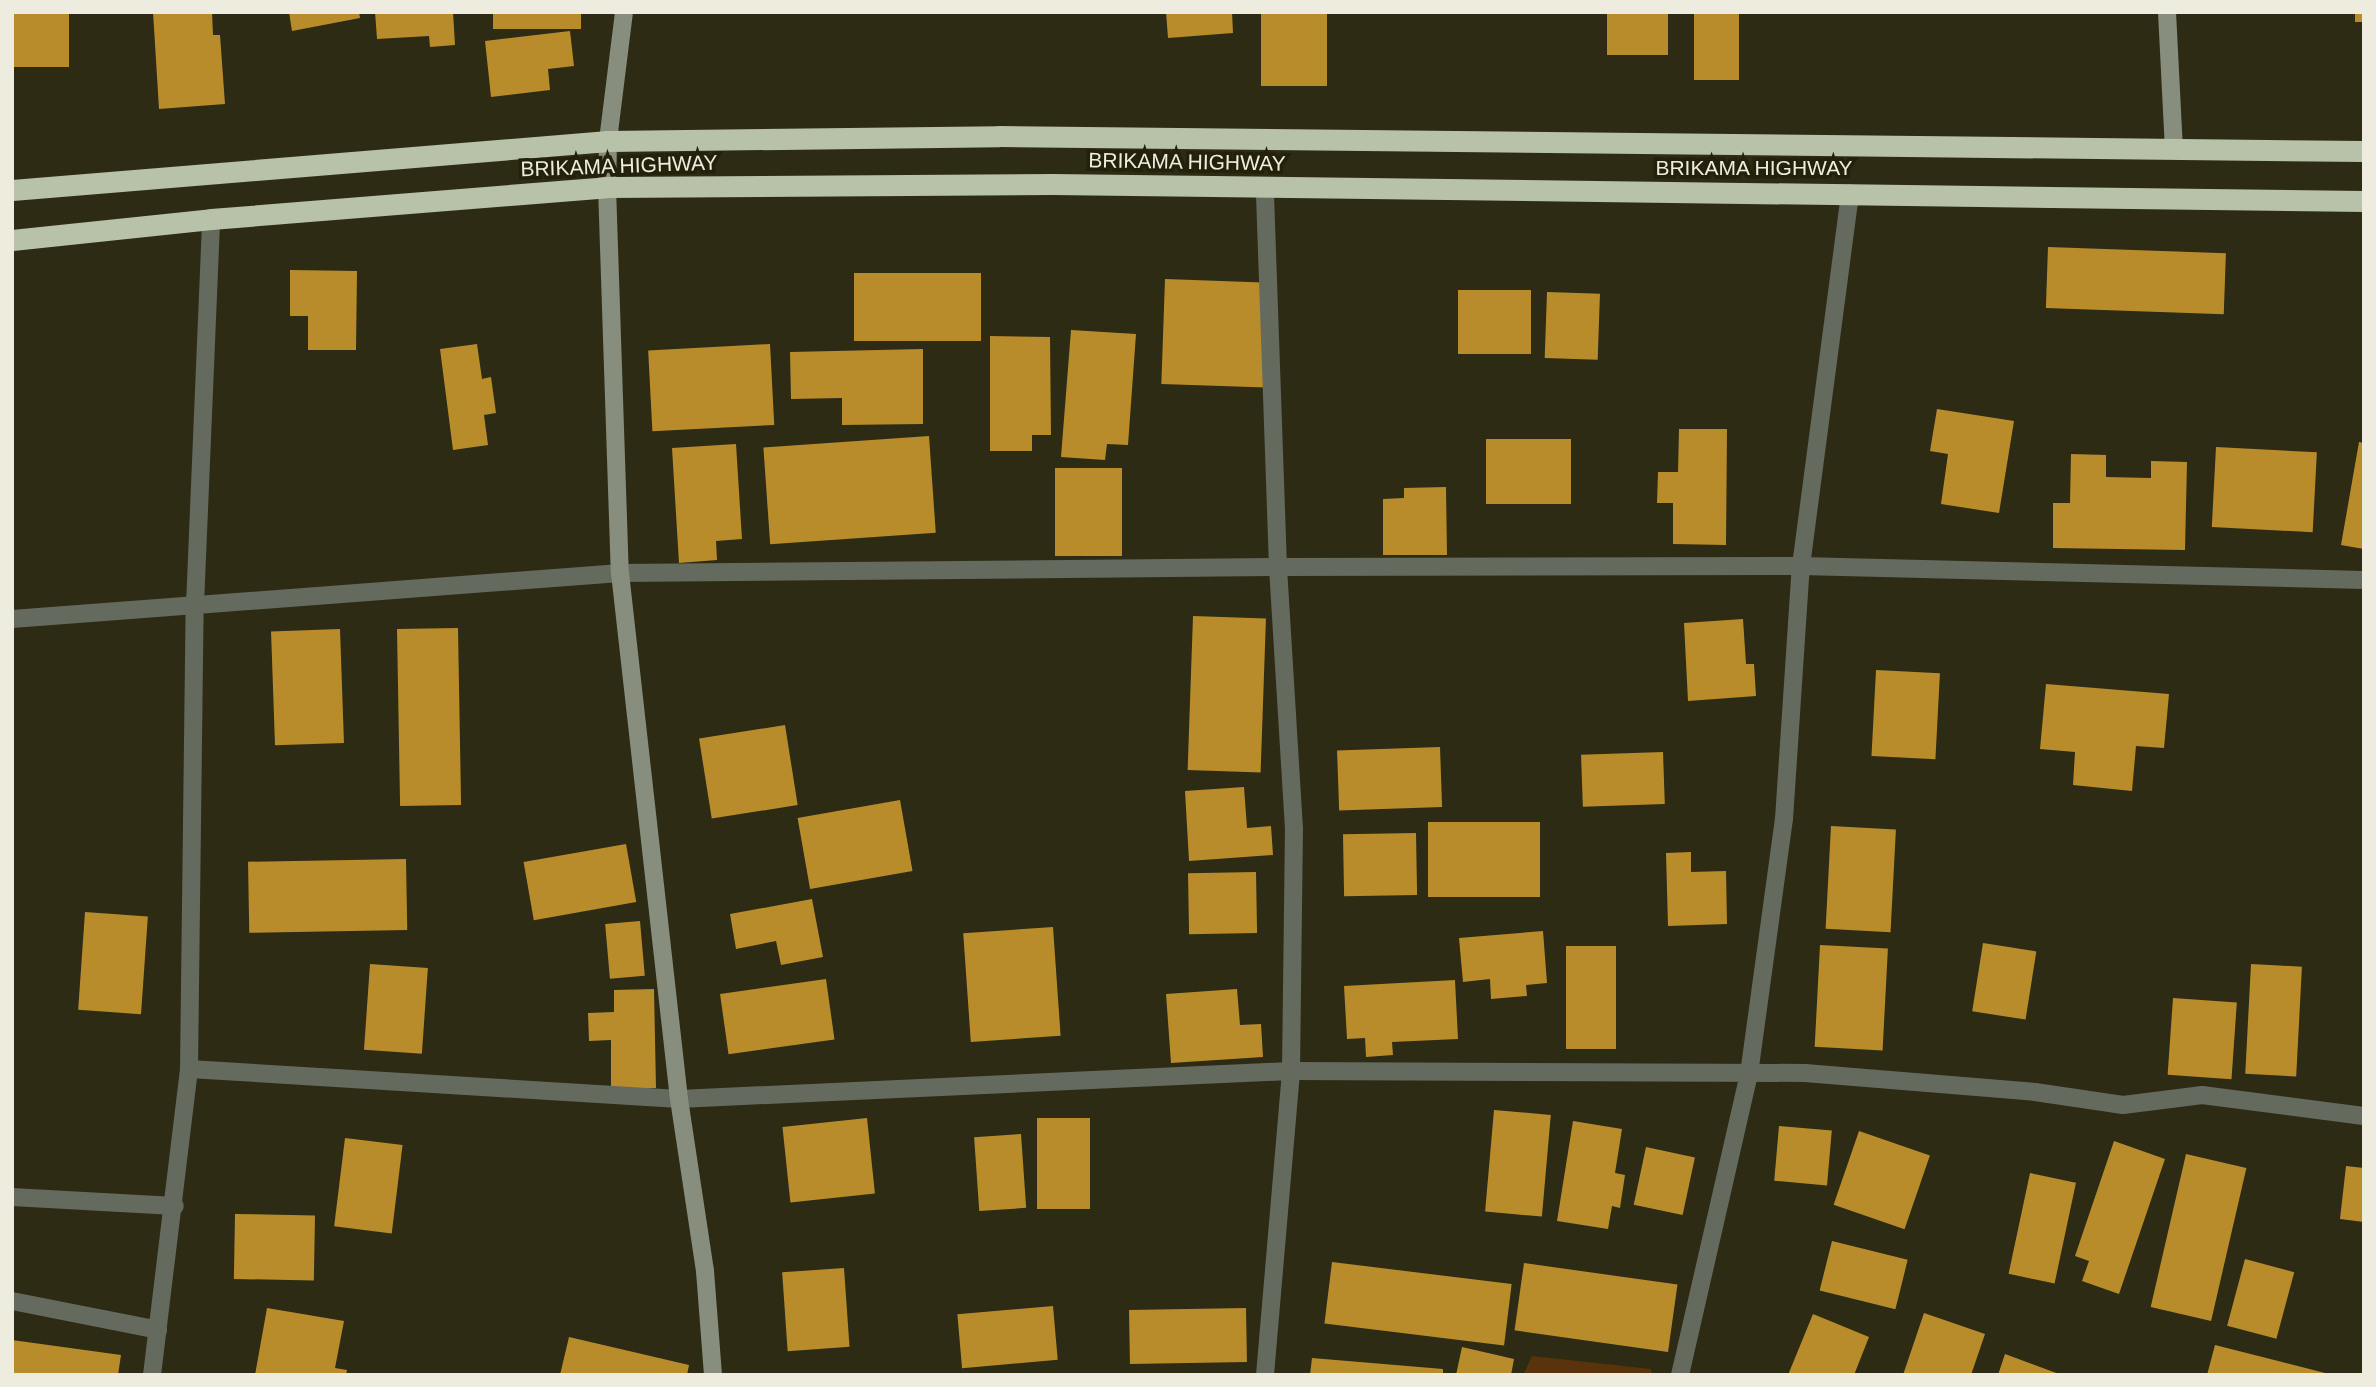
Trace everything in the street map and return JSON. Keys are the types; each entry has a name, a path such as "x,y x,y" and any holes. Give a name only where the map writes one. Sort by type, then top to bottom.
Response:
{"highway":[{"name":"BRIKAMA HIGHWAY","path":"12,190 608,141 999,136 2364,151"},
{"name":"BRIKAMA HIGHWAY","path":"12,240 211,219 607,187 1052,184 1265,189 1850,193 2364,201"}],"street":[{"path":"624,12 608,141 607,187 620,573 679,1099 705,1271 713,1375"},
{"path":"2167,12 2174,148"},
{"path":"1265,189 1278,567 1294,828 1291,1071 1265,1375"},
{"path":"1680,1375 1749,1074 1784,819 1801,566 1850,193"},
{"path":"152,1375 175,1206 189,1069 195,605 211,219"},
{"path":"12,619 620,573 1801,566 2364,580"},
{"path":"189,1069 679,1099 1291,1071 1749,1074 1872,1078 2035,1092 2123,1105 2202,1095 2364,1116"},
{"path":"12,1197 175,1206"},
{"path":"12,1301 158,1329"}],"shaded area":[{"path":"1532,1356 1651,1369 1652,1375 1523,1375"}],"building":[{"path":"12,12 69,12 69,67 12,67"},
{"path":"153,12 212,12 213,35 220,35 225,104 159,109"},
{"path":"289,12 359,12 360,18 292,31"},
{"path":"375,12 453,12 455,45 430,47 429,36 377,39"},
{"path":"493,12 581,12 581,29 493,29"},
{"path":"1166,12 1232,12 1233,33 1168,38"},
{"path":"1261,12 1327,12 1327,86 1261,86"},
{"path":"1607,12 1668,12 1668,55 1607,55"},
{"path":"1694,12 1739,12 1739,80 1694,80"},
{"path":"2355,12 2364,12 2364,22 2355,22"},
{"path":"570,31 574,66 548,69 550,90 491,97 485,41"},
{"path":"2048,247 2226,253 2224,314 2046,308"},
{"path":"290,270 357,271 356,350 308,350 308,316 290,316"},
{"path":"854,273 981,273 981,341 854,341"},
{"path":"1165,279 1270,283 1266,388 1161,384"},
{"path":"1458,290 1531,290 1531,354 1458,354"},
{"path":"1547,292 1600,294 1598,360 1545,358"},
{"path":"1071,330 1136,334 1128,445 1107,444 1105,460 1061,457"},
{"path":"990,336 1050,337 1051,435 1032,435 1032,451 990,451"},
{"path":"477,344 482,379 491,377 496,413 484,415 488,445 453,450 440,349"},
{"path":"770,344 774,425 652,431 648,350"},
{"path":"923,349 923,424 842,425 842,398 791,399 790,352"},
{"path":"1937,409 2014,421 1999,513 1941,504 1948,454 1930,451"},
{"path":"1679,429 1727,429 1726,545 1673,544 1673,503 1657,503 1658,472 1678,472"},
{"path":"929,436 936,533 770,544 763,448"},
{"path":"1486,439 1571,439 1571,504 1486,504"},
{"path":"2359,442 2364,443 2364,549 2341,545"},
{"path":"736,444 742,539 716,541 717,560 679,563 672,448"},
{"path":"2216,447 2317,452 2313,532 2212,527"},
{"path":"2071,454 2106,455 2106,477 2151,478 2151,461 2187,462 2185,550 2053,548 2053,503 2070,503"},
{"path":"1055,468 1122,468 1122,556 1055,556"},
{"path":"1446,487 1447,555 1383,555 1383,499 1404,498 1404,488"},
{"path":"1193,616 1266,619 1261,772 1188,770"},
{"path":"1743,619 1746,664 1754,664 1756,696 1688,701 1684,623"},
{"path":"458,628 461,805 400,806 397,629"},
{"path":"340,629 344,743 275,745 271,631"},
{"path":"1876,670 1940,673 1935,759 1871,756"},
{"path":"2046,684 2169,694 2164,748 2136,746 2132,791 2073,785 2075,752 2040,749"},
{"path":"785,725 798,805 712,819 699,739"},
{"path":"1440,747 1442,807 1339,811 1337,751"},
{"path":"1663,752 1665,804 1583,807 1581,755"},
{"path":"1244,787 1247,828 1271,826 1273,855 1189,861 1185,791"},
{"path":"900,800 913,871 810,889 798,818"},
{"path":"1428,822 1540,822 1540,897 1428,897"},
{"path":"1831,826 1896,829 1891,932 1826,929"},
{"path":"1416,833 1417,895 1344,896 1343,834"},
{"path":"626,844 636,902 534,920 524,862"},
{"path":"1691,852 1691,872 1726,871 1727,924 1668,926 1666,853"},
{"path":"406,859 407,930 249,933 248,862"},
{"path":"1256,872 1257,933 1189,934 1188,873"},
{"path":"812,899 823,957 781,965 776,941 736,949 730,914"},
{"path":"85,912 148,916 141,1014 78,1010"},
{"path":"640,921 645,976 610,979 605,924"},
{"path":"1053,927 1061,1036 971,1042 963,933"},
{"path":"1543,931 1547,983 1526,985 1527,996 1491,999 1490,979 1463,982 1459,938"},
{"path":"1983,943 2036,951 2026,1020 1972,1011"},
{"path":"1820,945 1888,949 1883,1050 1815,1047"},
{"path":"1566,946 1616,946 1616,1049 1566,1049"},
{"path":"370,964 428,968 422,1054 364,1050"},
{"path":"2251,964 2302,967 2296,1077 2245,1074"},
{"path":"826,979 834,1039 729,1054 720,994"},
{"path":"1455,980 1458,1039 1392,1042 1393,1055 1366,1057 1365,1038 1347,1039 1344,986"},
{"path":"654,989 656,1088 611,1089 611,1040 589,1041 588,1013 614,1012 614,990"},
{"path":"1237,989 1240,1025 1261,1024 1263,1057 1171,1063 1166,994"},
{"path":"2173,998 2237,1002 2231,1079 2168,1075"},
{"path":"1494,1110 1551,1115 1542,1217 1485,1212"},
{"path":"867,1118 875,1194 790,1202 782,1127"},
{"path":"1037,1118 1090,1118 1090,1209 1037,1209"},
{"path":"1573,1121 1622,1129 1615,1173 1625,1175 1620,1208 1612,1206 1608,1229 1557,1221"},
{"path":"1779,1126 1832,1131 1827,1185 1774,1181"},
{"path":"1859,1131 1930,1155 1905,1229 1834,1205"},
{"path":"1021,1134 1026,1208 979,1211 974,1137"},
{"path":"345,1138 403,1145 392,1233 334,1226"},
{"path":"2114,1141 2165,1159 2119,1294 2082,1281 2089,1261 2075,1256"},
{"path":"1646,1147 1695,1157 1683,1215 1634,1205"},
{"path":"2186,1154 2246,1168 2211,1321 2151,1307"},
{"path":"2346,1166 2364,1168 2364,1222 2340,1219"},
{"path":"2030,1173 2076,1183 2055,1284 2009,1274"},
{"path":"235,1214 315,1215 314,1280 234,1279"},
{"path":"1832,1241 1908,1260 1895,1309 1820,1290"},
{"path":"2245,1259 2294,1272 2276,1339 2227,1326"},
{"path":"1332,1262 1512,1284 1504,1346 1324,1324"},
{"path":"1524,1263 1677,1285 1668,1352 1515,1330"},
{"path":"844,1268 850,1347 788,1351 782,1272"},
{"path":"1053,1306 1058,1360 962,1368 957,1314"},
{"path":"267,1308 344,1321 335,1368 347,1370 346,1375 255,1375"},
{"path":"1246,1308 1247,1362 1130,1364 1129,1310"},
{"path":"1924,1313 1985,1334 1971,1375 1903,1375"},
{"path":"1813,1314 1869,1337 1854,1375 1788,1375"},
{"path":"569,1337 689,1365 687,1375 560,1375"},
{"path":"12,1340 121,1355 118,1375 12,1375"},
{"path":"2215,1345 2329,1374 2329,1375 2207,1375"},
{"path":"1462,1347 1514,1359 1511,1375 1456,1375"},
{"path":"2005,1354 2059,1374 2059,1375 1998,1375"},
{"path":"1312,1358 1443,1369 1443,1375 1310,1375"}]}
